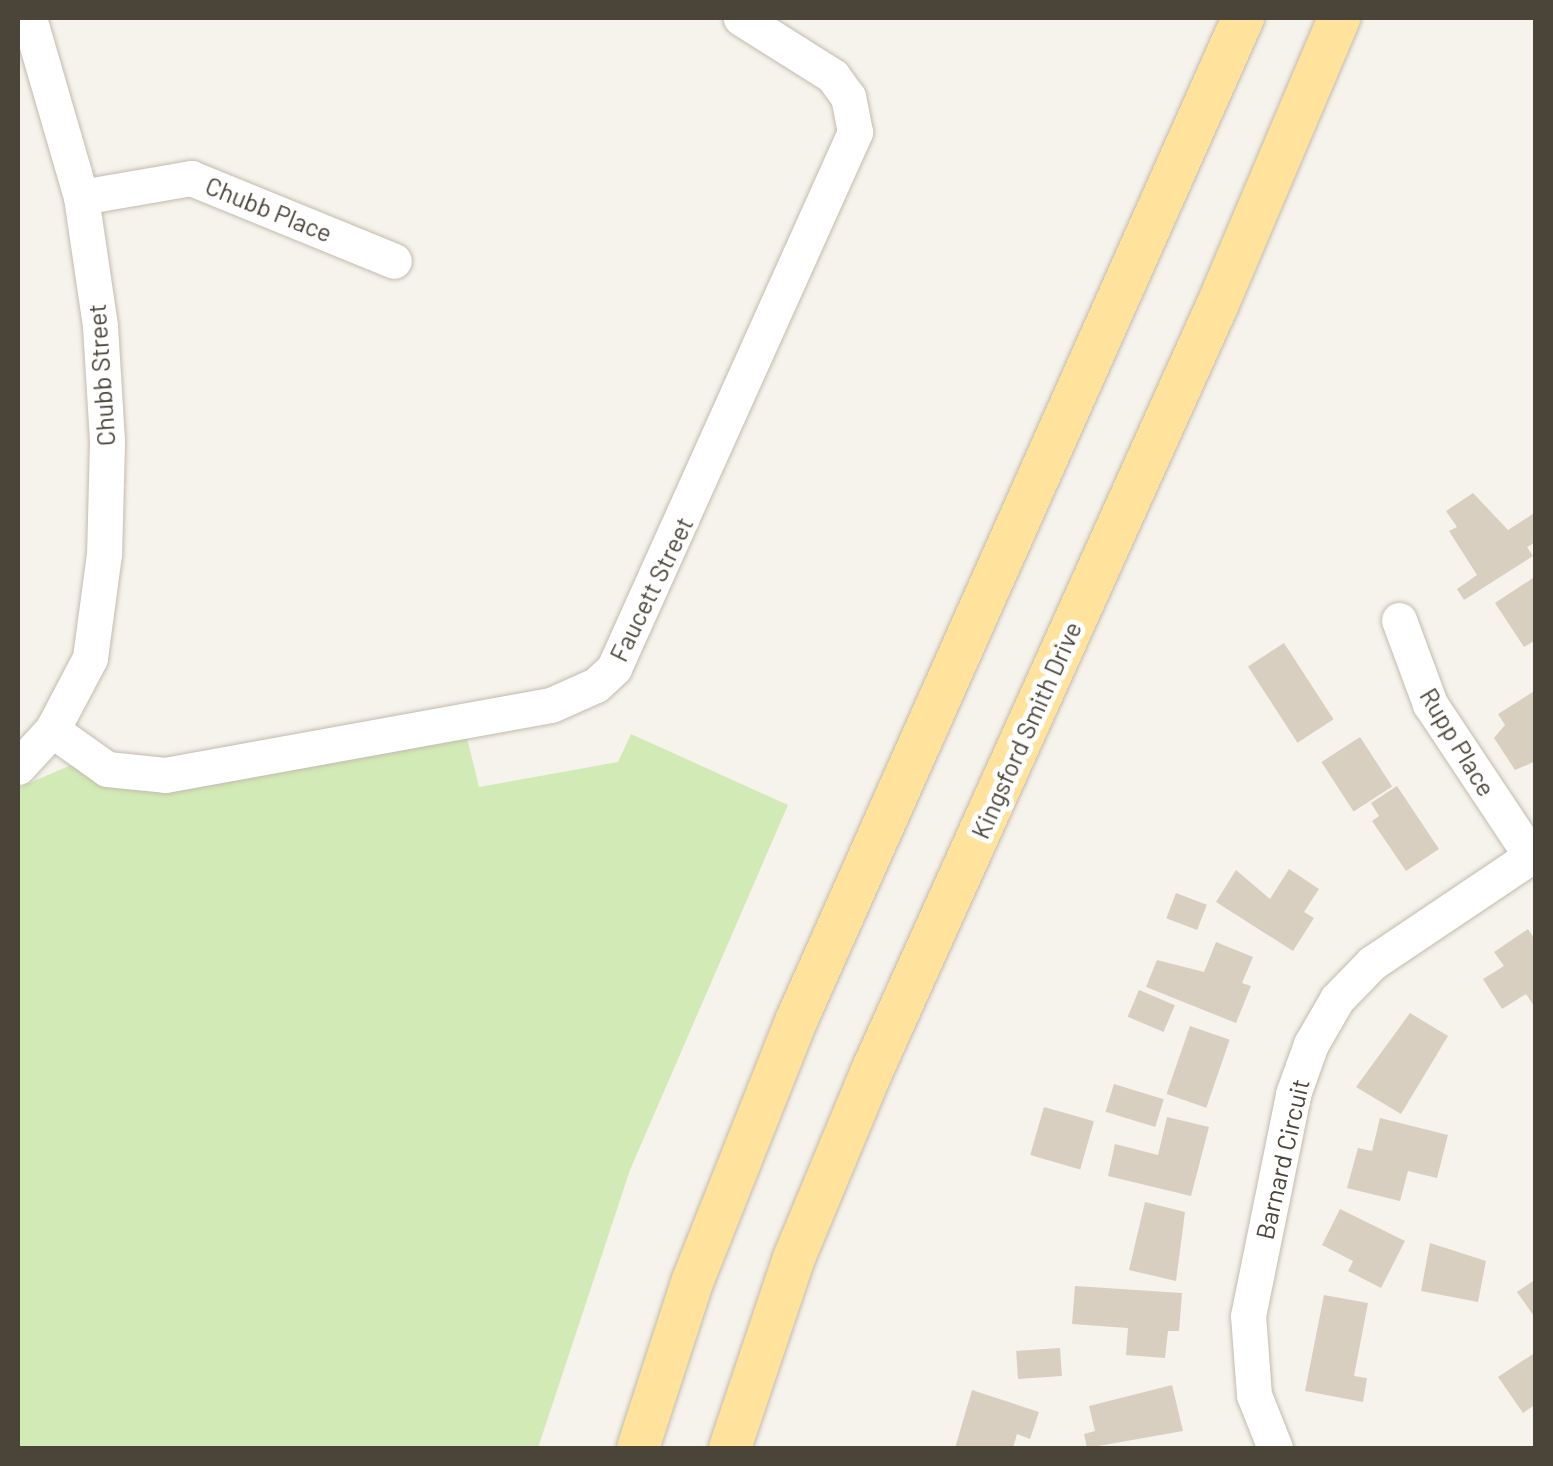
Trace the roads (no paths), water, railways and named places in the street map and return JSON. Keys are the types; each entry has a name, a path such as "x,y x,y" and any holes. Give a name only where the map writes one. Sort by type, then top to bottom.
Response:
{"main road":[{"path":"638,1448 693,1280 797,1020 1243,18"},
{"name":"Kingsford Smith Drive","path":"730,1448 794,1258 871,1072 1210,323 1339,18"}],"street":[{"name":"Chubb Street","path":"29,18 82,197 102,346 104,554 90,658 52,730"},
{"name":"Faucett Street","path":"52,730 107,769 166,775 552,705 596,685 614,668 855,132 848,97 833,76 742,18"},
{"name":"Chubb Place","path":"82,197 191,178 394,261"},
{"name":"Rupp Place","path":"1399,620 1430,704 1533,854"},
{"path":"18,768 52,730"},
{"name":"Barnard Circuit","path":"1275,1448 1254,1395 1248,1316 1293,1094 1311,1044 1337,1000 1372,964 1533,854"}]}
